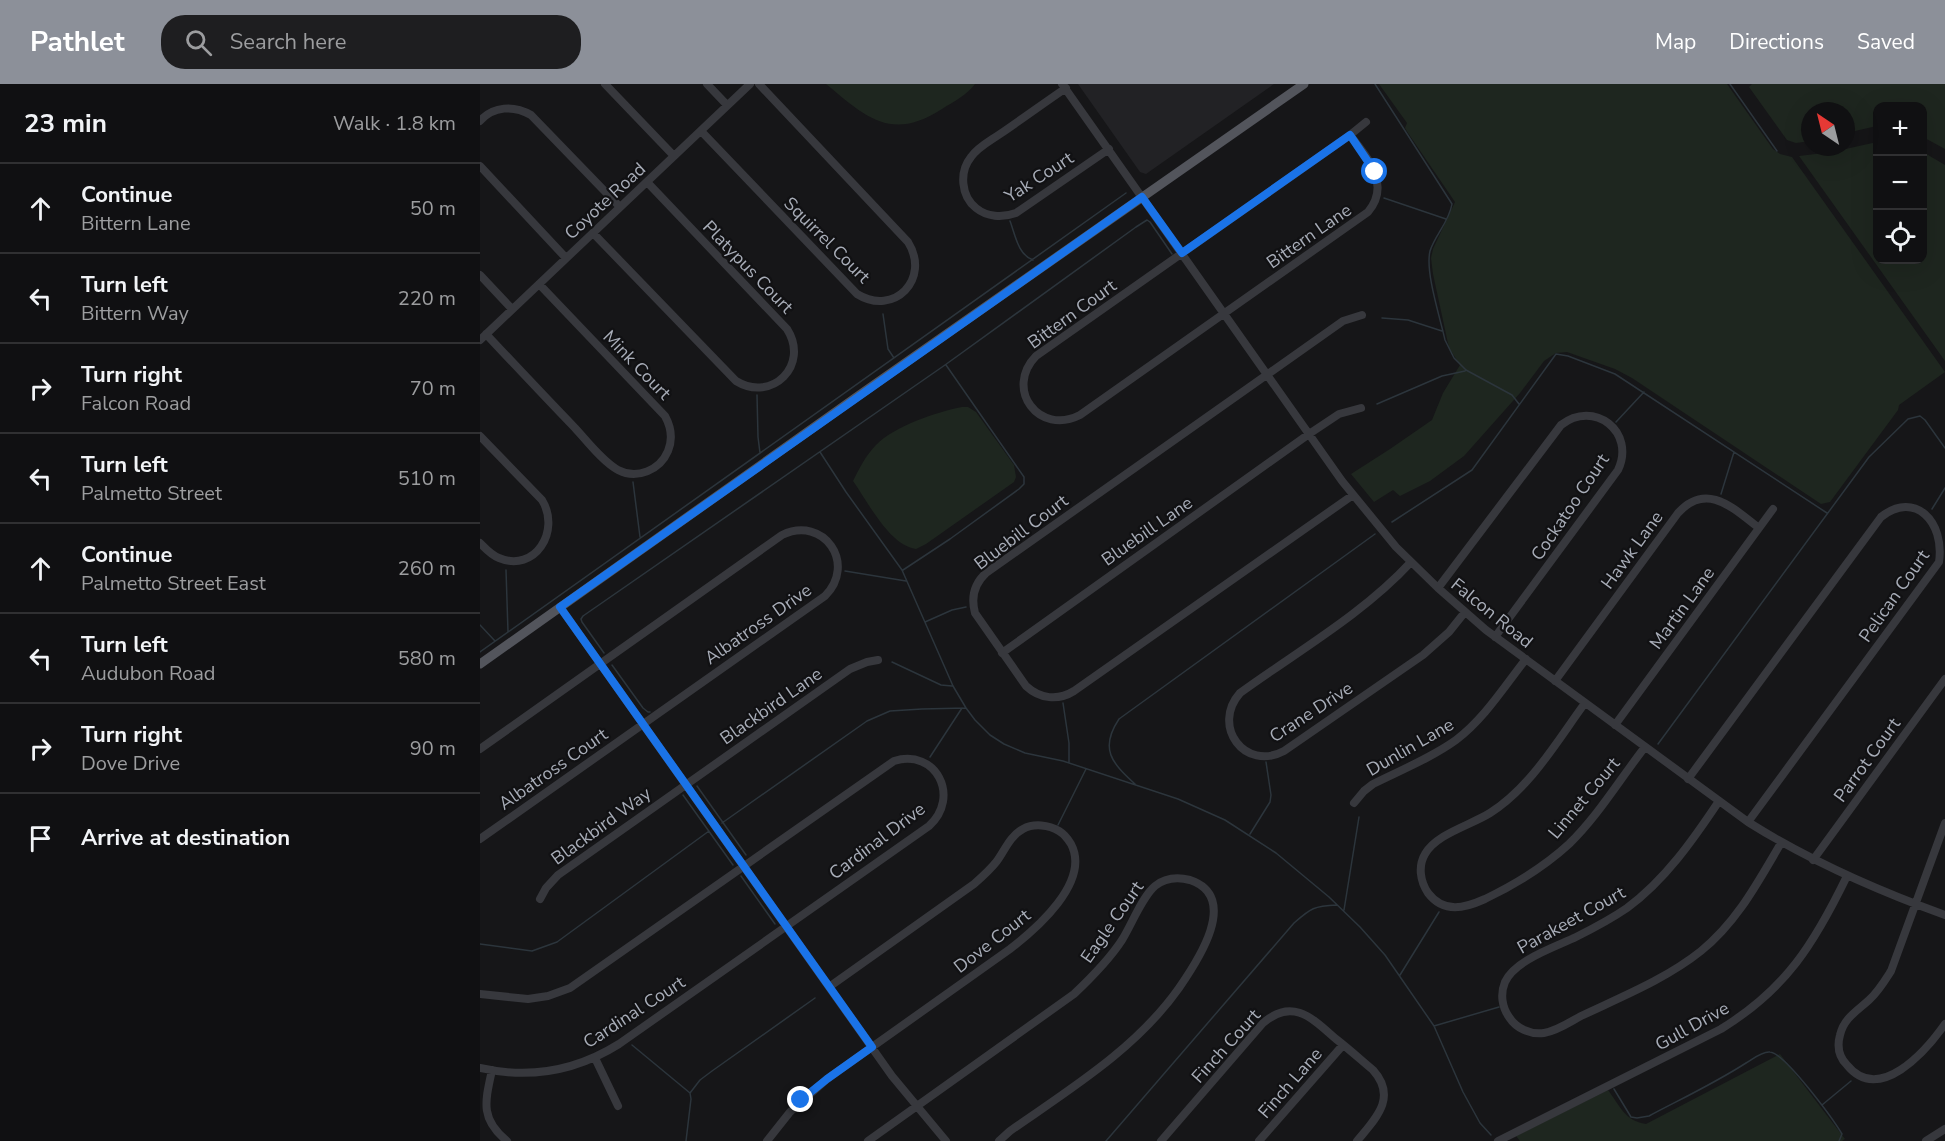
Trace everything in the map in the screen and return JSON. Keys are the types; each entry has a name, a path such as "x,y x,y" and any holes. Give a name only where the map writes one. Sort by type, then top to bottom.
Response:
{"main road":[{"path":"480,664 1304,84"}],"street":[{"path":"605,84 674,156"},
{"path":"707,84 727,105"},
{"name":"Coyote Road","path":"483,337 750,84"},
{"name":"Squirrel Court","path":"701,131 858,294 868,300 879,302 900,295 909,287 915,271 915,259 909,243 759,84"},
{"path":"1064,86 1142,197"},
{"name":"Yak Court","path":"1064,86 971,157 965,168 963,180 965,193 971,204 984,213 994,216 1016,213 1109,149"},
{"path":"480,122 488,114 502,109 517,109 531,115 620,207"},
{"name":"Bittern Court","path":"1225,314 1075,418 1054,420 1044,417 1032,408 1024,392 1024,381 1029,365 1036,356 1366,122"},
{"name":"Bittern Lane","path":"1225,314 1371,208 1378,190 1377,176 1350,135"},
{"path":"480,166 566,258"},
{"name":"Platypus Court","path":"593,233 736,381 752,388 764,388 784,377 791,368 794,357 794,345 787,329 647,182"},
{"name":"Falcon Road","path":"1142,197 1353,495 1411,562 1438,588 1495,637 1748,822 1813,860 1945,915"},
{"path":"480,275 512,309"},
{"name":"Mink Court","path":"483,337 611,465 634,474 645,472 658,465 666,456 670,445 670,427 665,416 539,284"},
{"name":"Bluebill Court","path":"1353,495 1070,694 1060,697 1049,698 1034,693 1026,686 978,618 974,608 974,591 982,577 1342,321 1362,315"},
{"name":"Bluebill Lane","path":"1002,652 1339,414 1361,408"},
{"name":"Cockatoo Court","path":"1438,588 1561,425 1570,419 1586,415 1602,419 1611,425 1618,433 1622,444 1622,460 1617,470 1495,637"},
{"path":"480,436 542,500 549,522 546,538 540,548 522,560 501,559 491,554 480,543"},
{"name":"Hawk Lane","path":"1555,681 1678,513 1686,506 1702,499 1718,500 1759,528"},
{"name":"Pelican Court","path":"1688,779 1881,517 1900,507 1911,507 1926,512 1938,524 1942,535 1943,546 1939,562 1748,822"},
{"name":"Martin Lane","path":"1615,725 1773,509"},
{"name":"Albatross Drive","path":"601,663 782,535 800,530 812,531 822,536 831,545 837,559 837,574 825,596 643,724"},
{"name":"Crane Drive","path":"1411,562 1389,585 1359,609 1240,693 1233,702 1229,720 1233,737 1240,746 1261,756 1284,751 1422,655 1449,632 1465,612"},
{"path":"560,607 872,1047 916,1107 946,1141"},
{"name":"Dunlin Lane","path":"1354,803 1373,784 1457,740 1480,718 1526,659"},
{"name":"Blackbird Lane","path":"686,784 850,669 878,660"},
{"path":"480,749 601,663"},
{"name":"Parrot Court","path":"1813,860 1945,679"},
{"name":"Linnet Court","path":"1585,703 1532,774 1509,798 1489,813 1439,840 1426,852 1422,864 1422,878 1426,890 1435,900 1451,908 1468,906 1500,892 1536,871 1570,843 1585,827 1645,747"},
{"name":"Albatross Court","path":"480,839 643,724"},
{"name":"Cardinal Drive","path":"744,866 894,761 917,760 928,765 937,773 942,783 944,798 941,809 933,822 786,926"},
{"name":"Blackbird Way","path":"540,899 558,875 686,784"},
{"name":"Parakeet Court","path":"1719,801 1661,878 1641,897 1604,922 1517,967 1511,973 1503,986 1503,1004 1510,1018 1521,1028 1534,1033 1549,1032 1651,982 1688,961 1724,929 1744,905 1781,843"},
{"path":"1945,823 1890,971 1884,982 1867,1002 1850,1016 1841,1030 1838,1041 1840,1054 1849,1068 1860,1076 1874,1080 1888,1077 1922,1051 1945,1024"},
{"name":"Dove Court","path":"767,1141 801,1100 827,1079 1010,949 1050,914 1066,890 1075,868 1075,852 1070,841 1061,832 1046,826 1030,826 1023,829 1011,839 990,870 974,884 829,987"},
{"path":"480,994 537,998 570,988 744,866"},
{"name":"Gull Drive","path":"1498,1141 1721,1029 1750,1010 1776,987 1800,960 1824,923 1847,876"},
{"name":"Eagle Court","path":"868,1141 1065,1000 1088,981 1114,951 1147,894 1154,887 1163,881 1179,878 1199,885 1208,893 1213,903 1215,915 1213,926 1192,968 1169,1001 1140,1034 1121,1051 999,1141"},
{"name":"Cardinal Court","path":"480,1068 522,1073 542,1072 573,1066 595,1058 619,1044 786,926"},
{"name":"Finch Court","path":"1161,1141 1263,1023 1276,1015 1291,1011 1305,1014 1376,1074 1383,1092 1382,1106 1379,1115 1357,1141"},
{"name":"Finch Lane","path":"1259,1141 1343,1045"},
{"path":"595,1058 618,1106"},
{"path":"492,1070 486,1098 486,1112 493,1128 507,1141"},
{"path":"1926,1141 1945,1129"}],"shaded area":[{"path":"826,84 975,84 960,98 924,119 908,124 893,124 867,115"},
{"path":"1078,84 1274,84 1146,174 1140,172"},
{"path":"1379,84 1727,84 1773,149 1780,154 1792,157 1945,372 1899,405 1898,410 1830,502 1821,504 1632,378 1615,369 1567,352 1556,353 1544,361 1520,393 1464,456 1430,481 1400,496 1393,490 1374,502 1351,474 1432,420 1443,393 1460,365 1449,348 1431,258 1455,202 1408,133 1405,128 1407,123"},
{"path":"1752,84 1945,84 1945,149 1927,139 1927,102 1873,102 1873,127 1855,131 1855,102 1801,102 1801,142 1796,143 1787,140 1749,87"},
{"path":"1873,143 1873,260 1799,156 1855,156 1855,147"},
{"path":"1927,154 1945,165 1945,361 1876,264 1927,264"},
{"path":"968,407 976,412 1014,465 1016,477 1014,482 926,544 916,549 906,546 888,531 853,481 869,453 884,438 916,421"},
{"path":"1780,1054 1845,1139 1842,1141 1520,1141 1516,1136 1608,1090 1628,1116 1646,1124"}],"waterway":[{"path":"1375,84 1452,204 1448,217 1432,245 1429,260 1431,282 1445,340 1454,358 1466,370 1512,395 1519,404"},
{"path":"1730,84 1777,151"},
{"path":"480,652 1126,193"},
{"path":"1384,198 1446,219"},
{"path":"604,653 582,622 583,616 945,365 1136,227 1147,220 1150,222 1172,254"},
{"path":"1010,221 1020,249 1033,260"},
{"path":"883,314 888,349 894,358"},
{"path":"1382,318 1408,320 1442,331"},
{"path":"1392,522 1472,470 1556,354 1568,356 1615,374 1827,513"},
{"path":"903,570 950,539 1024,484 1024,477 946,365"},
{"path":"1377,404 1442,376 1465,371"},
{"path":"1616,422 1644,392"},
{"path":"757,395 760,453"},
{"path":"1658,744 1869,457 1908,419 1920,416 1945,448"},
{"path":"820,452 902,570 953,686 975,720 990,735 1004,744 1025,753 1063,761 1178,799 1225,820 1276,853 1329,897 1385,955 1434,1026 1463,1092 1480,1123 1491,1135"},
{"path":"1721,494 1734,452"},
{"path":"633,482 640,537"},
{"path":"1932,509 1945,488"},
{"path":"1135,784 1115,762 1109,747 1113,730 1119,719 1375,534"},
{"path":"506,570 508,632"},
{"path":"845,571 906,581"},
{"path":"925,622 952,610 966,607"},
{"path":"480,625 495,641"},
{"path":"892,662 941,685 952,686"},
{"path":"612,665 643,708 650,712"},
{"path":"1063,703 1069,743 1069,762"},
{"path":"930,757 962,708"},
{"path":"722,823 867,721 890,711 966,708"},
{"path":"1250,834 1270,802 1266,762"},
{"path":"1058,825 1086,769"},
{"path":"697,786 746,855"},
{"path":"683,795 733,865"},
{"path":"1344,910 1359,817"},
{"path":"480,944 532,951 557,942 709,831"},
{"path":"741,876 775,924"},
{"path":"1106,1141 1294,923 1313,909 1337,905"},
{"path":"1400,975 1439,912"},
{"path":"690,1093 700,1080 815,998"},
{"path":"1434,1026 1499,1007"},
{"path":"632,1045 690,1093 686,1141"},
{"path":"1614,1089 1631,1117 1649,1116 1758,1056 1770,1052 1777,1055 1797,1074 1819,1102 1842,1134 1839,1141"},
{"path":"1822,1105 1851,1081"}],"route":[{"path":"801,1100 872,1047 560,607 1142,197 1182,253 1350,135 1375,172"}]}
